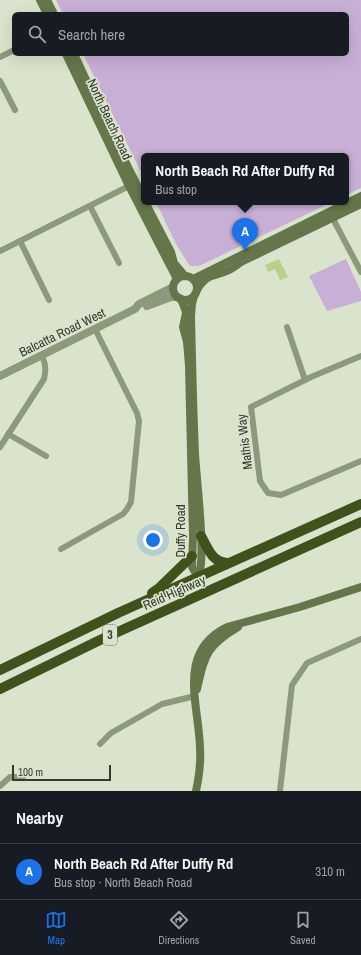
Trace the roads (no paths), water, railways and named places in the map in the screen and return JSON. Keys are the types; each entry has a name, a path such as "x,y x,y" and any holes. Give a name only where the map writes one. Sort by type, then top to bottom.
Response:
{"highway":[{"name":"Reid Highway","path":"0,670 118,613 361,504"},
{"name":"Reid Highway","path":"0,689 100,640 361,522"},
{"path":"201,536 209,551 217,560 221,563 228,563"},
{"path":"118,613 160,588 192,556"},
{"path":"198,577 200,582 204,584 221,586"},
{"path":"181,603 193,591 198,577"}],"main road":[{"path":"40,0 46,12"},
{"path":"47,0 53,12"},
{"name":"North Beach Road","path":"67,56 133,184 141,195"},
{"name":"North Beach Road","path":"75,56 141,201"},
{"path":"349,204 361,196"},
{"path":"193,279 331,215 361,204"},
{"name":"North Beach Road","path":"143,205 177,279"},
{"path":"147,205 171,252 174,263 185,276 193,279 196,284 195,293"},
{"path":"185,276 177,279 173,287 175,294 179,298 188,299 195,293 202,282 211,275 229,270 241,262 331,215 347,205"},
{"name":"Duffy Road","path":"195,293 191,316 194,420 201,536 201,566 198,577"},
{"name":"Duffy Road","path":"179,298 186,313 183,327 187,342 189,366 194,536 192,567 198,577"},
{"path":"196,791 199,776 200,747 193,678 201,648 208,639 227,627 300,607 361,587"}],"street":[{"path":"0,56 12,51"},
{"path":"0,81 15,110"},
{"path":"0,251 133,184"},
{"path":"90,206 119,263"},
{"path":"331,215 361,272"},
{"path":"20,241 48,300"},
{"name":"Balcatta Road West","path":"0,376 135,309 140,304 173,287"},
{"name":"Balcatta Road West","path":"135,309 142,308 170,297 179,298"},
{"path":"288,327 305,380"},
{"path":"61,549 123,514 131,502 139,421 137,413 95,329"},
{"path":"0,447 44,378 46,364 42,356"},
{"name":"Mathis Way","path":"361,356 305,380 251,407 260,482 268,493 281,495 361,461"},
{"path":"8,434 46,456"},
{"path":"280,791 292,685 307,663 361,640"},
{"path":"100,744 111,733 148,711 162,704 195,696"},
{"path":"0,786 10,777 23,777"}],"place":[{"name":"North Beach Rd After Duffy Rd","path":"245,251"}]}
